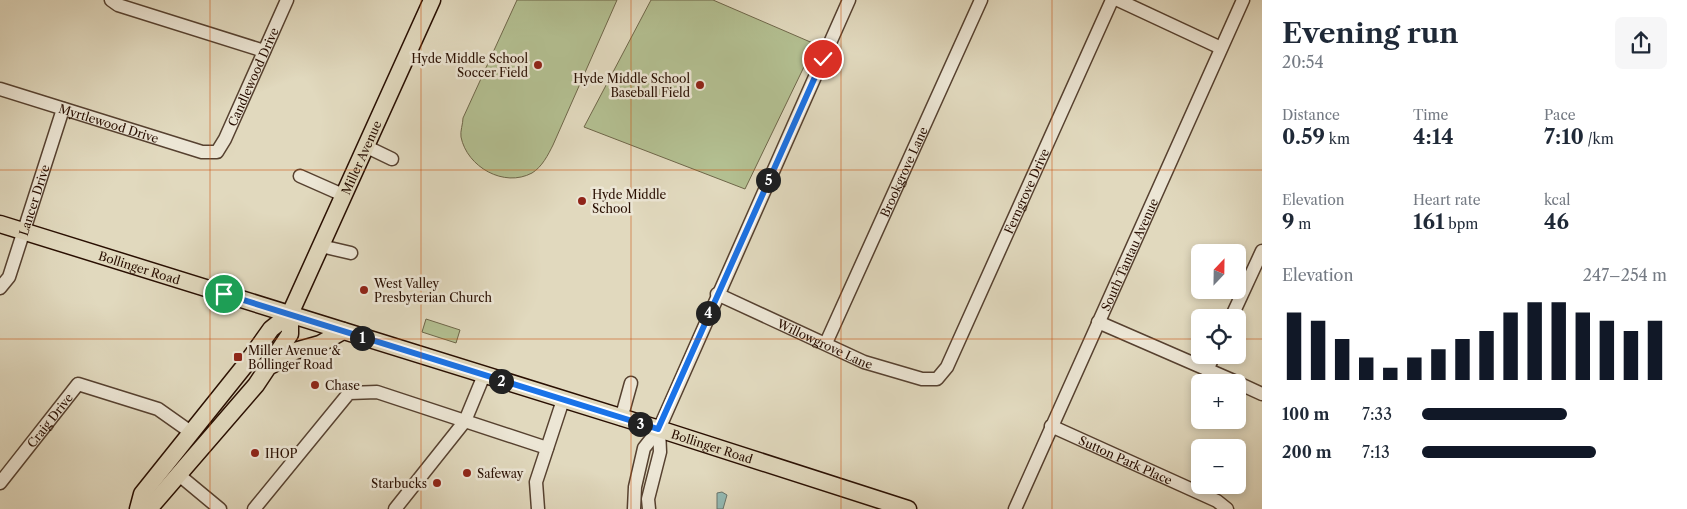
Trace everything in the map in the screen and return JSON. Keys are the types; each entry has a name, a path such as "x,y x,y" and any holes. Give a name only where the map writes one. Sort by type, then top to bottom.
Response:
{"main road":[{"name":"Miller Avenue","path":"145,509 154,503 241,404 270,366 290,334 290,314 432,0"},
{"name":"Bollinger Road","path":"0,224 908,509"},
{"name":"Miller Avenue","path":"138,509 142,494 192,433 271,329 290,314"},
{"path":"270,366 295,352 320,344 343,331"}],"street":[{"path":"112,0 118,5 264,50"},
{"name":"Candlewood Drive","path":"217,152 226,140 287,0"},
{"path":"634,509 636,478 644,448 658,429 849,0"},
{"name":"Brookgrove Lane","path":"826,343 981,0"},
{"name":"Ferngrove Drive","path":"937,379 947,367 1112,0"},
{"path":"1118,0 1221,48"},
{"name":"South Tantau Avenue","path":"1014,509 1243,0"},
{"name":"Myrtlewood Drive","path":"0,88 202,152 217,152"},
{"name":"Lancer Drive","path":"0,288 9,277 63,109"},
{"path":"365,146 392,159"},
{"path":"300,176 343,195"},
{"path":"321,246 351,253"},
{"path":"1235,309 1262,250"},
{"name":"Willowgrove Lane","path":"717,294 864,362 922,379 937,379"},
{"path":"1098,322 1216,374"},
{"path":"1207,370 1210,364"},
{"path":"396,509 465,421 484,375"},
{"path":"621,418 631,382"},
{"name":"Craig Drive","path":"0,483 78,384 158,409 192,433"},
{"path":"1246,387 1262,394"},
{"path":"254,509 349,393 377,392 547,448"},
{"path":"538,509 536,482 563,400"},
{"name":"Sutton Park Place","path":"1051,426 1217,502 1227,509"},
{"path":"649,509 648,499 660,452 658,429"},
{"path":"178,475 204,504 220,509"}],"green space":[{"name":"Hyde Middle School Soccer Field","path":"517,0 617,0 547,157 539,168 532,173 510,178 488,172 479,166 465,148 461,132 463,118"},
{"name":"Hyde Middle School Baseball Field","path":"651,0 713,0 815,44 745,189 584,127"},
{"path":"426,319 460,330 456,343 422,332"}],"water":[{"path":"722,492 727,495 723,509 717,509 717,493"}],"place":[{"name":"Hyde Middle School Soccer Field","path":"538,65"},
{"name":"Hyde Middle School Baseball Field","path":"700,85"},
{"name":"Hyde Middle School","path":"582,201"},
{"name":"West Valley Presbyterian Church","path":"364,290"},
{"name":"Miller Avenue & Bollinger Road","path":"238,357"},
{"name":"Chase","path":"315,385"},
{"name":"IHOP","path":"255,453"},
{"name":"Safeway","path":"467,473"},
{"name":"Starbucks","path":"437,483"}],"route":[{"path":"224,294 658,429 823,59"}]}
